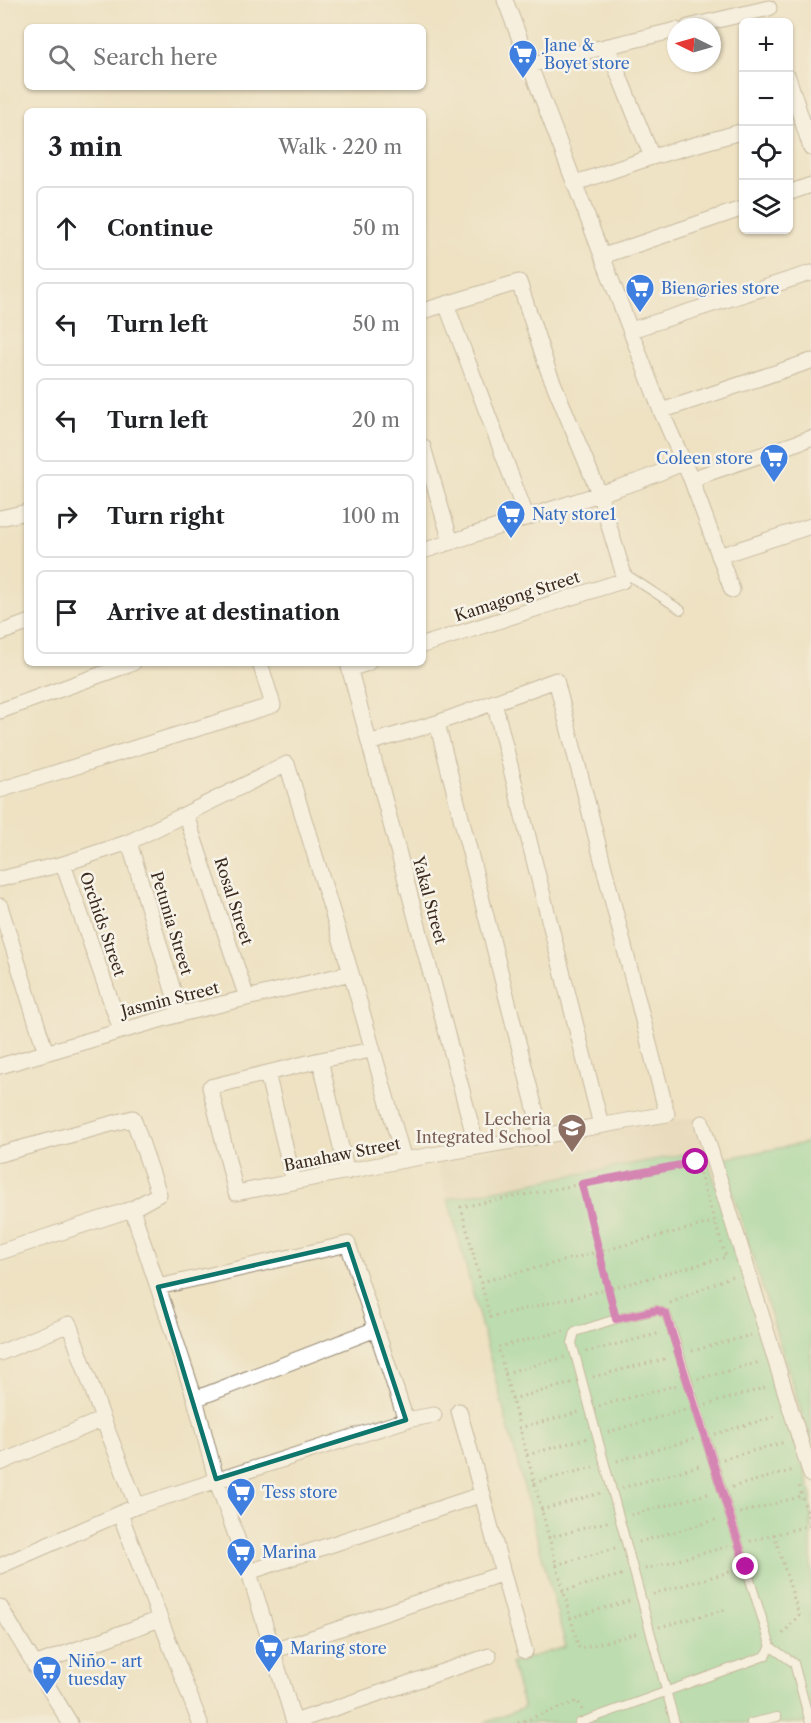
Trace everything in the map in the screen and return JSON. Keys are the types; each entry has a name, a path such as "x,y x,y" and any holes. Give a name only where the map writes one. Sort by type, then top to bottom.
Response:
{"street":[{"path":"505,0 661,411 690,479 732,590"},
{"path":"721,20 770,10"},
{"path":"529,65 667,32"},
{"path":"607,46 652,157"},
{"path":"793,90 811,148"},
{"path":"576,183 652,157 739,131"},
{"path":"793,192 811,185"},
{"path":"603,256 739,210"},
{"path":"631,330 811,273"},
{"path":"426,310 519,282 548,370 598,493 622,576"},
{"path":"446,304 527,518"},
{"path":"661,411 811,362"},
{"path":"690,479 811,438"},
{"path":"426,457 451,542"},
{"path":"426,551 639,481 683,463"},
{"path":"0,518 24,513"},
{"path":"719,556 811,526"},
{"name":"Kamagong Street","path":"426,644 622,576"},
{"path":"0,633 24,624"},
{"path":"0,711 124,666"},
{"path":"0,790 273,705 261,666"},
{"name":"Yakal Street","path":"349,666 477,1147"},
{"name":"Banahaw Street","path":"267,1073 210,1087 236,1193 404,1160 667,1114 556,680 494,702"},
{"path":"369,742 437,723 494,702 601,1125"},
{"path":"437,723 542,1136"},
{"path":"0,879 63,864 129,842 287,764 351,973 404,1160"},
{"name":"Rosal Street","path":"186,815 247,998"},
{"name":"Petunia Street","path":"129,842 180,1014"},
{"name":"Orchids Street","path":"63,864 121,1030"},
{"path":"0,906 46,1053"},
{"name":"Jasmin Street","path":"0,1066 180,1014 351,973"},
{"path":"294,1182 267,1073 372,1050"},
{"path":"320,1060 347,1172"},
{"path":"0,1154 133,1118 159,1194 132,1209 0,1252"},
{"path":"702,1123 811,1474"},
{"path":"132,1209 195,1399 216,1479 249,1572 294,1722 489,1656"},
{"path":"158,1287 348,1244 406,1420"},
{"path":"0,1353 69,1324 137,1506"},
{"path":"195,1399 376,1329"},
{"path":"459,1411 483,1494 501,1574 525,1651"},
{"path":"0,1566 137,1506 406,1420 434,1415"},
{"path":"0,1463 103,1419"},
{"path":"249,1572 483,1494"},
{"path":"120,1515 200,1723"},
{"path":"273,1651 501,1574"},
{"path":"0,1607 70,1723"},
{"path":"34,1665 160,1620"}],"lane":[{"path":"622,576 681,610"},
{"path":"675,1723 572,1343 574,1332 616,1319 657,1310 666,1314 680,1355 771,1647 794,1663 810,1723"},
{"path":"584,1722 765,1656 771,1647"},
{"path":"751,1723 777,1717"}],"path":[{"path":"696,1162 461,1207 490,1317 609,1289 726,1257"},
{"path":"582,1184 616,1319"},
{"path":"481,1282 714,1222"},
{"path":"666,1314 670,1302 732,1276 735,1286"},
{"path":"748,1325 754,1344"},
{"path":"574,1332 560,1331 498,1347 579,1649"},
{"path":"512,1399 751,1335"},
{"path":"757,1353 762,1371"},
{"path":"519,1428 760,1362"},
{"path":"765,1379 771,1397"},
{"path":"527,1455 767,1387"},
{"path":"774,1407 779,1425"},
{"path":"534,1483 777,1416"},
{"path":"782,1433 788,1451"},
{"path":"541,1510 785,1442"},
{"path":"562,1591 811,1525 791,1460"},
{"path":"548,1538 794,1470"},
{"path":"556,1565 802,1496"},
{"path":"771,1647 799,1615 774,1534"},
{"path":"570,1618 746,1567"},
{"path":"518,1723 578,1701 584,1722"}],"highlighted area":[{"path":"348,1244 406,1420 216,1479 158,1287"}],"shaded area":[{"name":"Lecheria Integrated School","path":"697,1117 705,1150 448,1199 435,1159"}],"green space":[{"path":"811,1142 811,1443 722,1159"},
{"path":"705,1150 811,1492 811,1723 484,1723 524,1708 511,1663 566,1647 448,1199"}],"place":[{"name":"Jane & Boyet store","path":"523,80"},
{"name":"Bien@ries store","path":"640,314"},
{"name":"Coleen store","path":"774,484"},
{"name":"Naty store1","path":"511,540"},
{"name":"Lecheria Integrated School","path":"572,1154"},
{"name":"Tess store","path":"241,1518"},
{"name":"Marina","path":"241,1578"},
{"name":"Maring store","path":"269,1674"},
{"name":"Niño - art tuesday","path":"47,1696"}],"route":[{"path":"696,1162 582,1184 616,1319 657,1310 666,1314 746,1567"}]}
